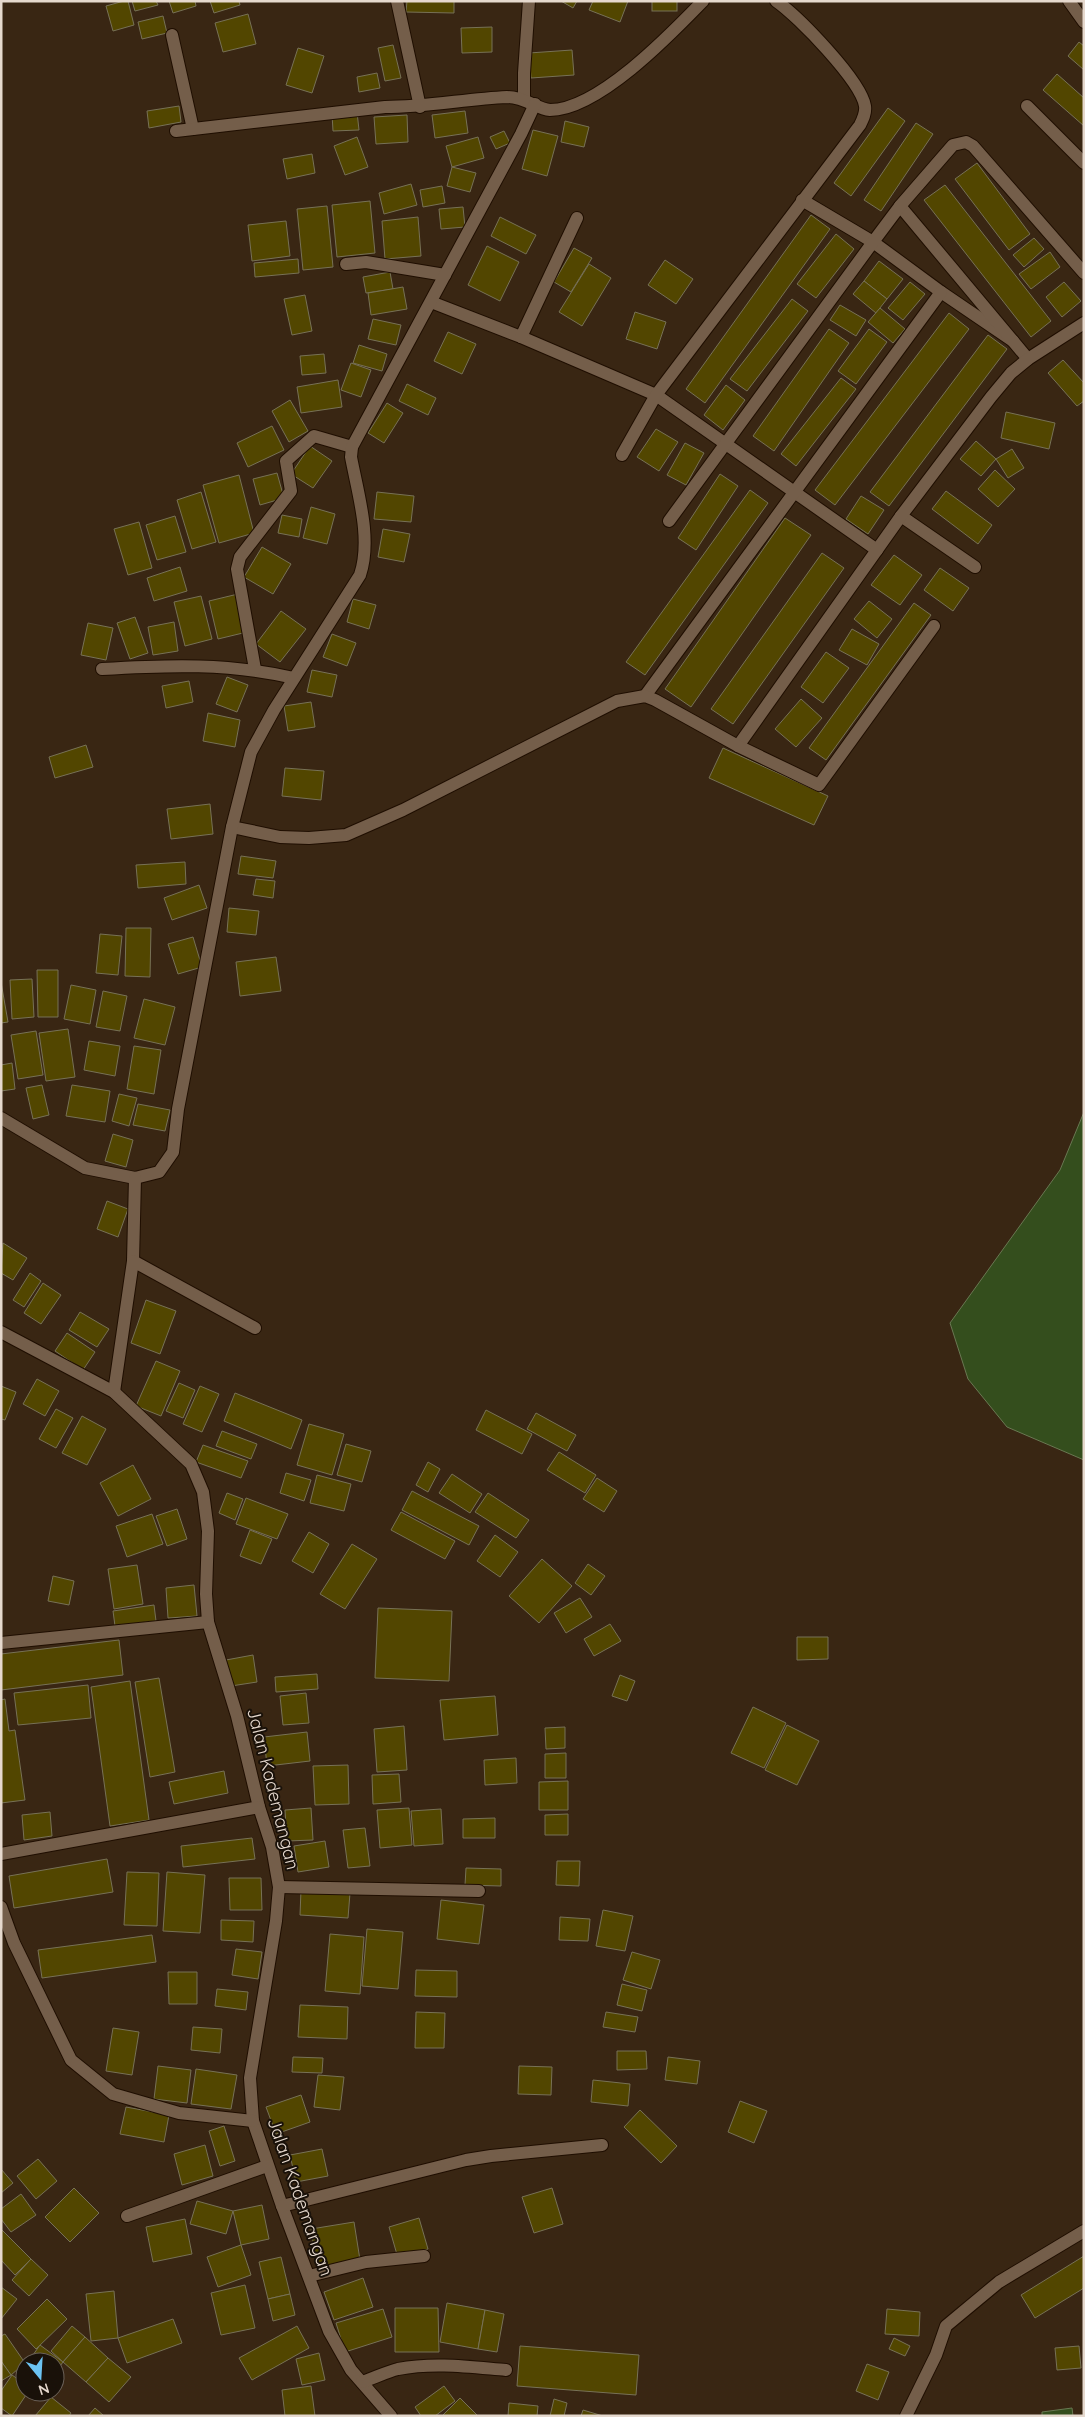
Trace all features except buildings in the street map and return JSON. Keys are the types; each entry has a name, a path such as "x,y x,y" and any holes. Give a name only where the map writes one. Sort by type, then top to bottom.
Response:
{"street":[{"path":"397,1 420,107"},
{"path":"1,1118 85,1168 135,1178 159,1172 173,1152 178,1109 232,828 250,752 294,678 360,575 364,564 364,536 352,447 432,302 521,134 530,102 524,73 529,1"},
{"path":"176,131 385,107 420,107 508,97 530,102 549,110 572,105 617,81 666,38 703,1"},
{"path":"622,456 656,395 860,124 866,108 856,86 819,41 789,10 776,1"},
{"path":"1069,1 1084,22"},
{"path":"172,35 193,129"},
{"path":"1027,106 1084,163"},
{"path":"669,521 900,206 953,145 966,142 973,146 1084,273"},
{"path":"802,200 873,242 941,292 1014,341"},
{"path":"900,206 1028,359"},
{"path":"521,337 577,218"},
{"path":"346,264 366,262 445,275"},
{"path":"645,696 941,292"},
{"path":"432,302 521,337 656,395 877,550"},
{"path":"738,746 901,516 991,397 1011,373 1028,359 1084,324"},
{"path":"255,670 238,569 240,557 292,491 286,461 314,436 352,447"},
{"path":"901,516 975,567"},
{"path":"232,828 280,837 309,838 346,835 403,810 616,701 645,696 738,746 819,785 934,626"},
{"path":"102,669 191,666 255,670 294,678"},
{"path":"114,1392 133,1261 135,1178"},
{"path":"133,1261 255,1328"},
{"name":"Jalan Kademangan","path":"1,1332 114,1392 191,1464 203,1492 208,1531 206,1594 208,1622 237,1716 259,1807 272,1847 279,1887 276,1921 250,2078 253,2121 267,2166 328,2331 351,2370 392,2416"},
{"path":"1,1643 208,1622"},
{"path":"1,1854 259,1807"},
{"path":"279,1887 480,1891"},
{"path":"1,1906 14,1943 71,2060 113,2094 179,2113 253,2121"},
{"path":"282,2206 482,2157 602,2146"},
{"path":"127,2216 267,2166"},
{"path":"906,2416 936,2355 946,2326 999,2282 1084,2231"},
{"path":"309,2276 366,2262 424,2256"},
{"path":"362,2382 396,2370 418,2366 445,2365 506,2370"}],"shaded area":[{"path":"1084,1112 1084,1460 1007,1427 968,1379 950,1323 1060,1170"},
{"path":"1072,2408 1073,2416 1042,2416 1042,2412"}]}
